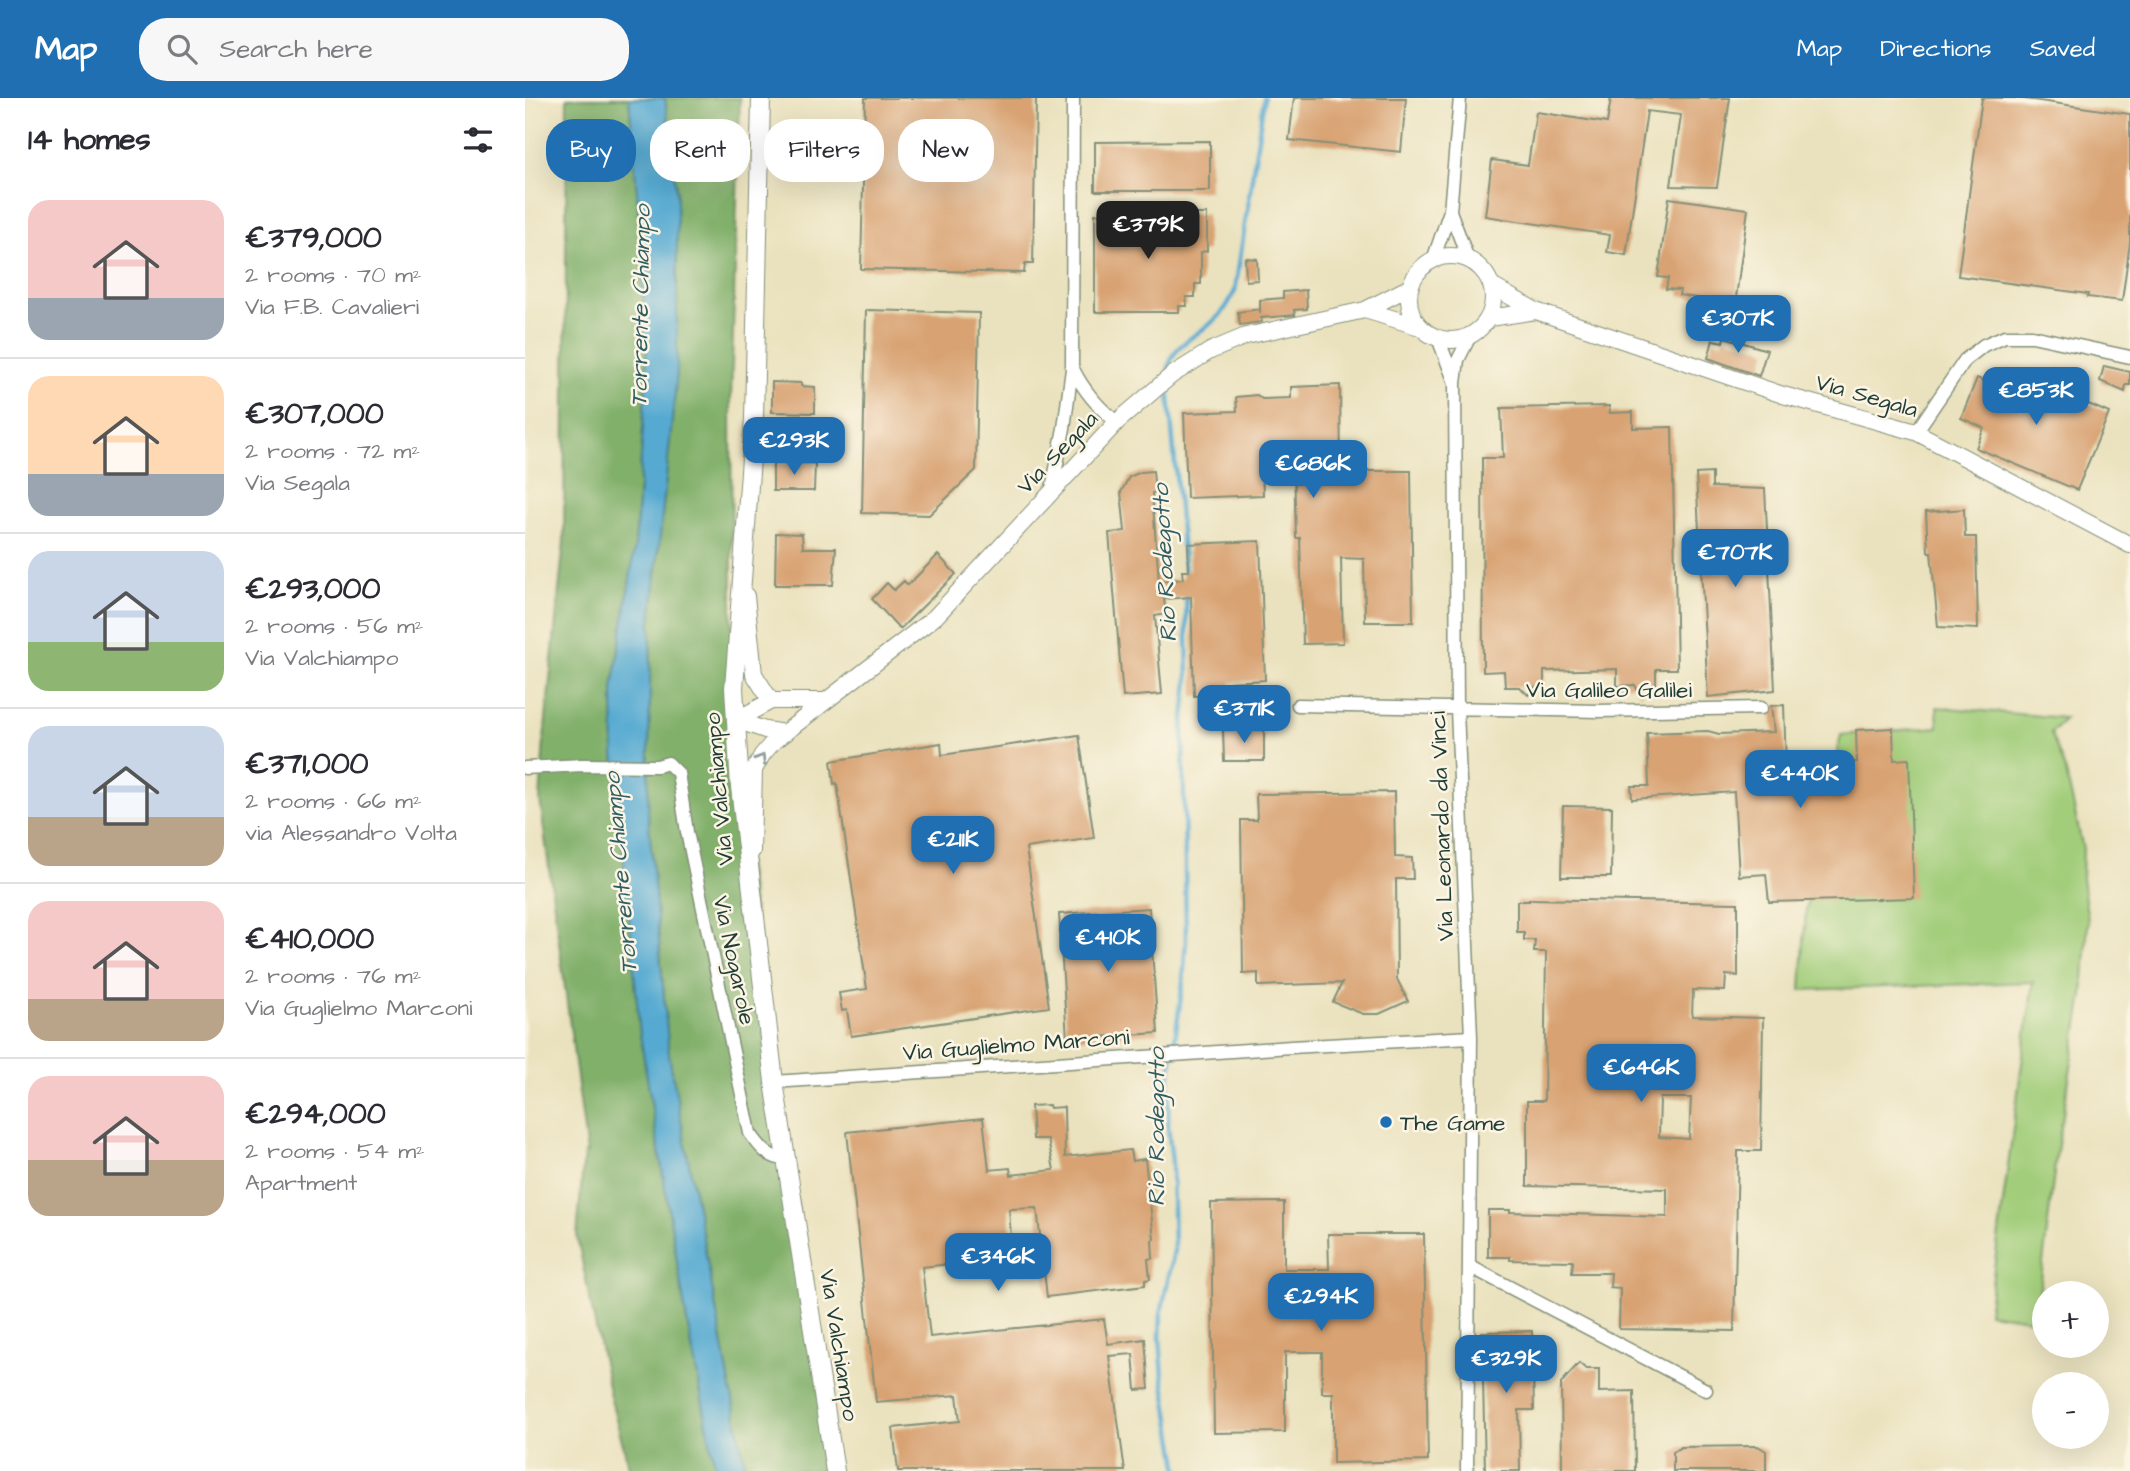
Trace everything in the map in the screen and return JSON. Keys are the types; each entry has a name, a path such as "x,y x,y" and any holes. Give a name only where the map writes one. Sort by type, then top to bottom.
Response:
{"main road":[{"name":"Via Valchiampo","path":"761,98 754,418 734,688 740,786 774,1082 835,1471"}],"street":[{"path":"1052,489 1072,369 1073,98"},
{"path":"1433,260 1450,211 1459,98"},
{"path":"1433,260 1445,256 1468,259 1450,211"},
{"name":"Via Segala","path":"1468,259 1479,265 1492,286 1536,311 1783,395 1916,432 2130,545"},
{"name":"Via Segala","path":"750,874 754,828 754,770 762,755 774,741 935,617 1117,422 1172,375 1210,351 1246,336 1365,310 1410,286 1415,275 1433,260"},
{"path":"1410,286 1412,315 1420,327"},
{"path":"1437,338 1459,340 1478,331 1489,318 1493,307 1492,286"},
{"name":"Via Segala","path":"1365,310 1420,327 1437,338"},
{"name":"Via Segala","path":"1489,318 1536,311"},
{"name":"Via Leonardo da Vinci","path":"1467,1471 1471,1038 1457,710 1455,383 1458,360 1470,336"},
{"path":"1916,432 1965,360 1984,345 2005,336 2032,336 2130,357"},
{"name":"Via Leonardo da Vinci","path":"1437,338 1455,383"},
{"path":"1072,369 1083,391 1117,422"},
{"path":"743,566 754,674 771,701"},
{"path":"736,720 771,701 825,701"},
{"name":"Via Galileo Galilei","path":"1298,705 1599,711 1761,708"},
{"path":"736,720 765,730 785,733"},
{"name":"Via Nogarole","path":"525,768 583,765 657,766 668,763 678,773 687,832 750,1133 765,1152 779,1159 787,1159"},
{"name":"Via Guglielmo Marconi","path":"774,1082 1277,1048 1471,1038"},
{"path":"1469,1266 1706,1390"}],"green space":[{"path":"567,98 629,98 631,119 567,119"},
{"path":"665,98 740,98 739,119 668,119"},
{"path":"636,181 647,368 635,546 613,689 614,754 640,1034 687,1322 716,1471 630,1471 610,1396 577,1237 584,1153 587,1153 540,800 564,541 566,182"},
{"path":"675,182 737,182 731,400 733,769 836,1471 746,1471 669,1055 648,813 651,622 677,372"},
{"path":"1937,707 2065,718 2051,733 2066,772 2083,849 2082,879 2088,921 2083,995 2056,1157 2041,1281 2032,1281 2032,1319 1988,1313 2033,982 1801,990 1806,909 1841,735 1938,727"}],"water":[{"path":"629,98 665,98 668,119 650,119 650,182 675,182 677,196 677,372 651,622 648,813 669,1055 746,1471 716,1471 687,1322 640,1034 614,754 613,689 635,546 647,368 636,181 636,119 631,119"}],"building":[{"path":"865,98 1036,98 1033,264 1025,264 1024,273 861,269 863,182 884,182 884,119 865,119"},
{"path":"1294,98 1406,98 1401,152 1289,140"},
{"path":"1611,98 1730,98 1717,187 1671,186 1681,115 1647,111 1626,255 1607,252 1610,235 1485,216 1492,160 1528,165 1536,112 1607,123"},
{"path":"1982,98 2018,98 2130,114 2130,242 2122,301 1958,276"},
{"path":"1210,141 1210,191 1095,191 1095,142"},
{"path":"1669,198 1748,209 1735,305 1679,295 1680,290 1666,289 1668,278 1658,277"},
{"path":"1095,214 1207,214 1207,251 1201,252 1201,284 1195,284 1195,297 1186,297 1187,306 1179,306 1179,312 1095,312"},
{"path":"1245,258 1257,259 1258,280 1246,281"},
{"path":"1306,290 1307,309 1294,310 1295,315 1261,318 1262,322 1240,325 1238,312 1260,309 1260,300 1283,298 1283,292"},
{"path":"866,310 979,313 976,470 929,515 862,513"},
{"path":"1724,337 1767,350 1759,376 1708,358 1713,340 1723,342"},
{"path":"2104,366 2130,372 2130,385 2126,385 2125,392 2100,381"},
{"path":"2009,369 2109,413 2077,490 1976,448 1984,428 1961,418 1977,378 2001,388"},
{"path":"772,382 801,383 801,386 815,387 815,413 772,412"},
{"path":"1340,385 1341,471 1411,471 1413,622 1365,622 1364,559 1341,558 1343,643 1303,644 1300,538 1296,538 1294,467 1262,467 1263,495 1187,498 1184,413 1237,411 1236,397 1257,395 1262,399 1291,398 1291,387"},
{"path":"1609,406 1610,413 1633,412 1633,428 1672,427 1677,669 1656,669 1656,685 1647,685 1640,695 1635,685 1617,686 1617,669 1544,671 1544,686 1535,687 1528,695 1520,687 1505,687 1504,671 1483,672 1482,458 1503,458 1501,408"},
{"path":"815,463 814,491 773,491 773,464"},
{"path":"1153,471 1155,492 1152,493 1159,581 1183,579 1182,571 1189,571 1188,544 1260,541 1265,680 1230,682 1231,694 1194,696 1191,597 1164,599 1166,614 1155,616 1162,694 1123,697 1109,533 1125,531 1121,492 1129,477"},
{"path":"1712,473 1712,487 1765,489 1775,690 1708,697 1696,474"},
{"path":"1964,509 1965,537 1976,537 1978,629 1938,627 1931,552 1928,552 1926,512"},
{"path":"776,533 802,534 803,548 836,548 833,585 775,585"},
{"path":"938,555 956,574 900,629 872,599 887,583 894,590 904,581 908,585"},
{"path":"1784,705 1786,766 1857,762 1856,730 1893,728 1894,760 1909,759 1914,898 1769,902 1766,874 1739,876 1734,792 1632,799 1631,786 1649,786 1647,733 1774,732 1771,706"},
{"path":"1223,730 1264,730 1264,761 1224,761"},
{"path":"1079,735 1094,838 1026,848 1049,1007 851,1036 847,1010 842,1011 839,993 867,989 837,783 834,784 831,761 941,743 942,755"},
{"path":"1394,792 1395,857 1412,858 1413,879 1396,879 1397,979 1408,1001 1379,1014 1363,1014 1333,1002 1342,983 1258,986 1258,973 1243,974 1241,820 1257,820 1256,794"},
{"path":"1563,806 1612,807 1611,877 1561,877"},
{"path":"1517,901 1738,903 1738,976 1726,975 1725,991 1693,990 1692,1016 1763,1018 1761,1151 1738,1151 1734,1331 1619,1329 1620,1288 1610,1287 1611,1273 1572,1273 1573,1261 1488,1257 1488,1210 1667,1217 1667,1189 1527,1186 1527,1101 1544,1101 1546,952 1534,952 1535,940 1524,940 1524,932 1517,932","holes":["1660,1098 1691,1098 1689,1139 1659,1137"]},
{"path":"1149,908 1158,1033 1067,1039 1059,914"},
{"path":"1049,1105 1050,1108 1064,1107 1065,1157 1130,1150 1132,1161 1145,1159 1154,1239 1153,1258 1148,1259 1150,1279 1145,1280 1145,1285 1047,1297 1037,1208 1009,1209 1013,1265 999,1267 999,1259 922,1267 930,1337 1104,1319 1108,1344 1145,1339 1149,1389 1136,1390 1133,1354 1109,1356 1125,1471 898,1471 893,1428 960,1421 957,1395 876,1402 847,1132 983,1118 989,1170 1010,1168 1011,1175 1054,1170 1048,1139 1033,1139 1031,1106"},
{"path":"1284,1202 1284,1269 1329,1269 1328,1234 1424,1234 1428,1461 1333,1463 1333,1393 1322,1393 1322,1352 1285,1352 1285,1432 1214,1433 1211,1203"},
{"path":"1532,1331 1534,1410 1519,1410 1520,1471 1485,1471 1482,1332"},
{"path":"1579,1363 1586,1369 1599,1369 1599,1392 1634,1391 1635,1471 1562,1471 1561,1383"},
{"path":"1758,1446 1766,1451 1766,1471 1673,1471 1673,1452 1681,1447"}],"waterway":[{"name":"Rio Rodegotto","path":"1168,373 1170,363 1180,346 1213,322 1235,291 1264,98"},
{"name":"Rio Rodegotto","path":"1168,385 1185,575"},
{"name":"Rio Rodegotto","path":"1179,1471 1163,1378 1160,1338 1161,1314 1174,1251 1172,1162 1168,1127 1169,1081 1186,940 1183,727 1188,681 1186,594"}],"place":[{"name":"The Game","path":"1386,1122"}],"water label":[{"name":"Torrente Chiampo","path":"640,306"},
{"name":"Torrente Chiampo","path":"620,873"}]}
